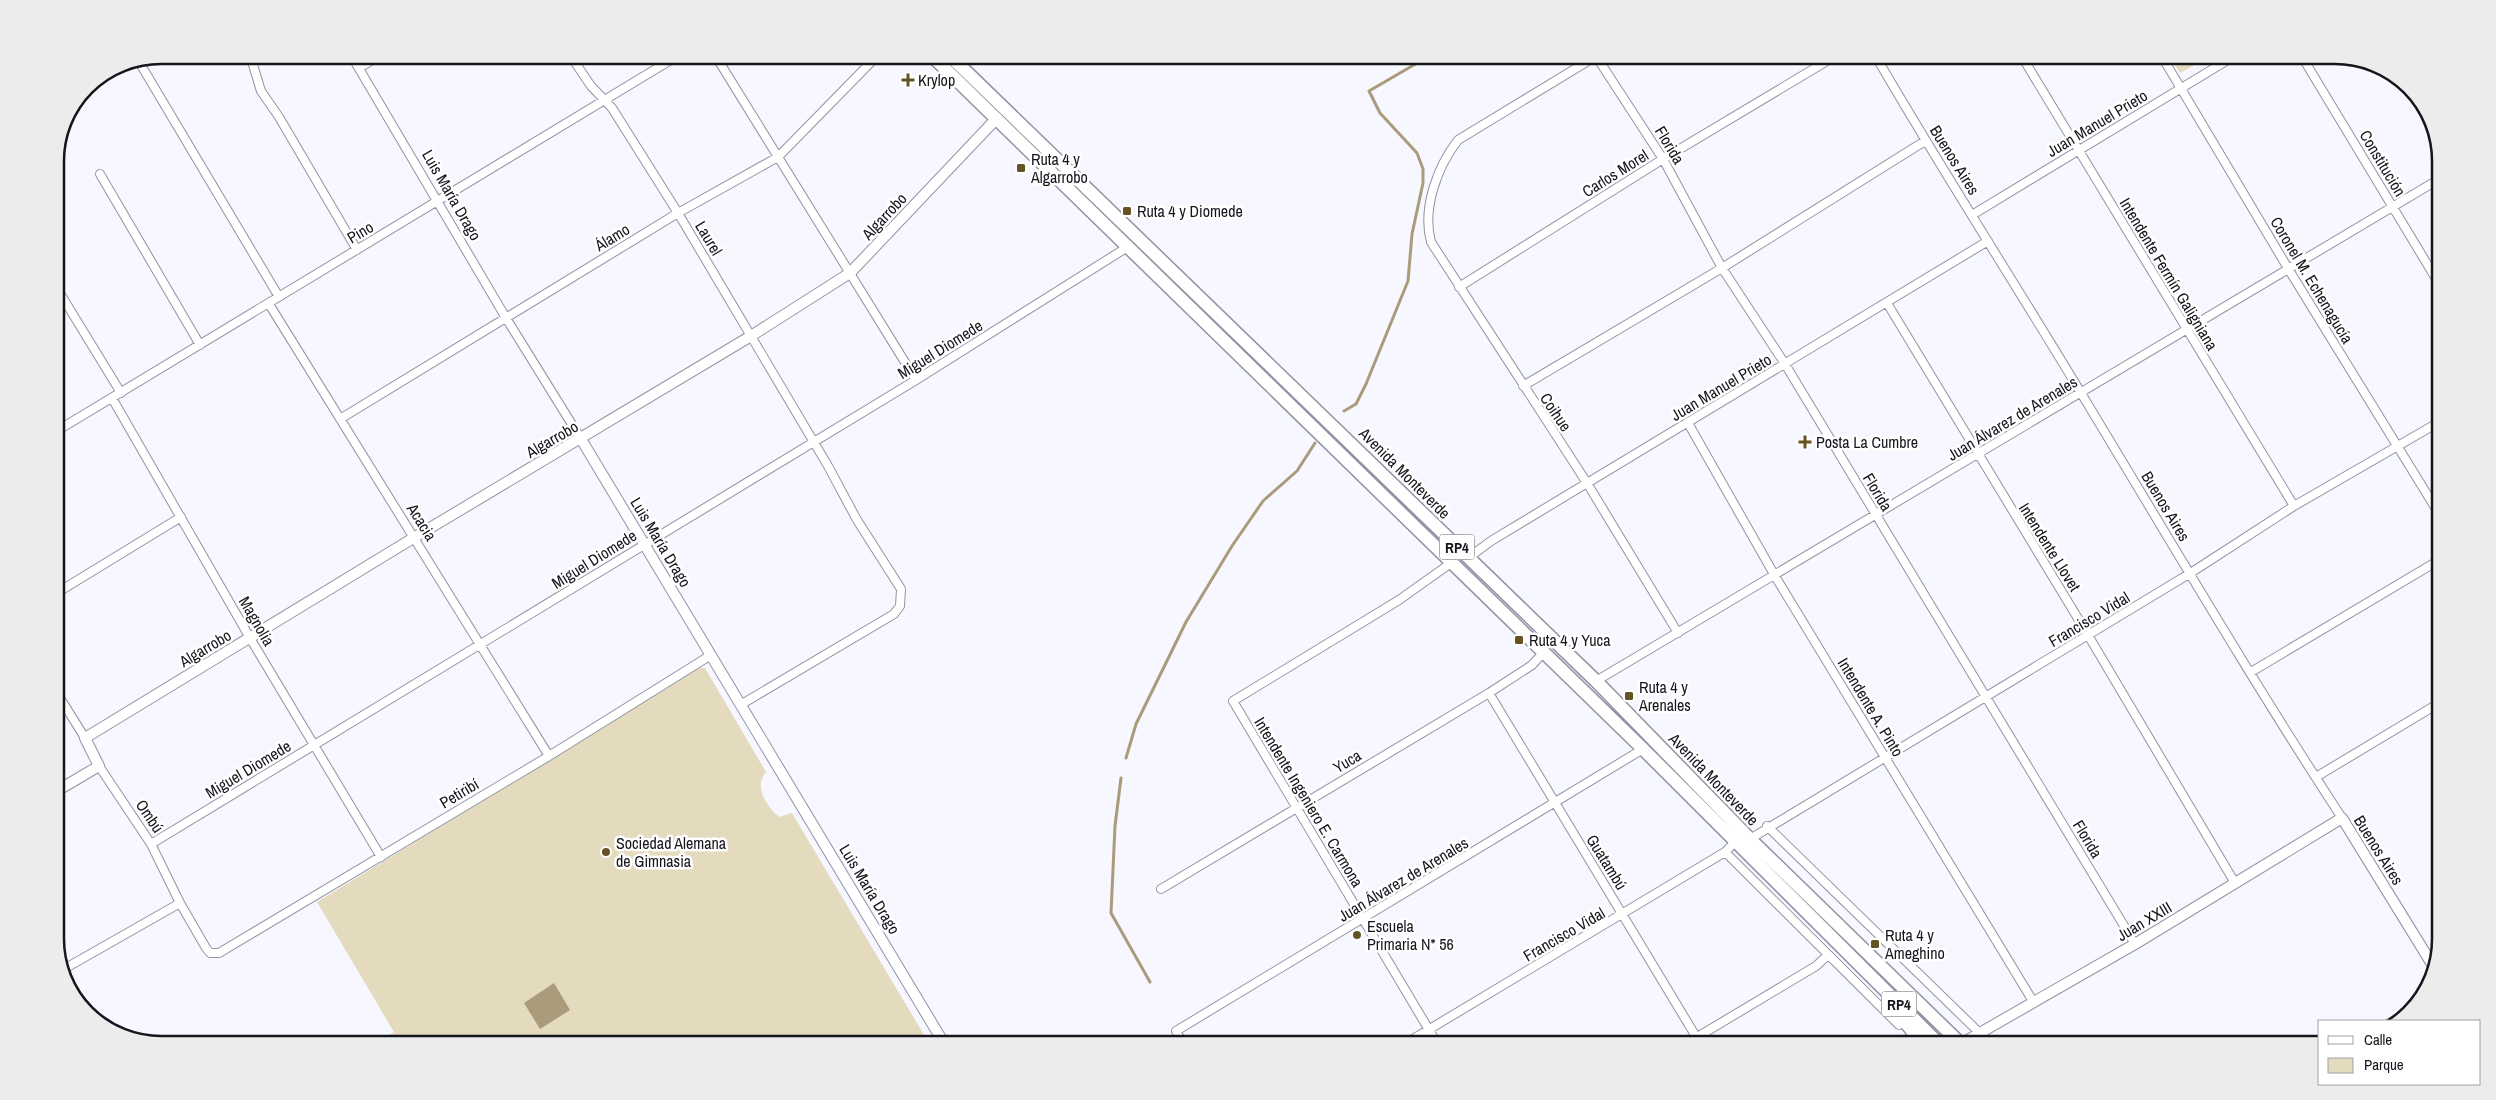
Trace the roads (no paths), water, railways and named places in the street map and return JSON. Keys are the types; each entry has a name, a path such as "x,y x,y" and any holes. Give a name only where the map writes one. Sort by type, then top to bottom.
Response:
{"main road":[{"name":"Avenida Monteverde","path":"940,64 1126,248 1643,749 1931,1036"},
{"name":"Avenida Monteverde","path":"958,64 1596,681 1750,839 1952,1036"},
{"path":"1859,963 1863,977 1915,1036"}],"street":[{"path":"253,64 261,91 279,117 357,250"},
{"name":"Luis María Drago","path":"357,64 439,201 506,318 645,543 940,1036"},
{"path":"359,68 366,64"},
{"name":"Laurel","path":"576,64 591,86 604,100 678,213 814,442 857,520 901,589 900,606 894,614 742,704"},
{"name":"Pino","path":"64,427 121,394 664,64"},
{"path":"721,64 916,380"},
{"name":"Álamo","path":"340,420 678,213 778,157 869,64"},
{"name":"Coihue","path":"1584,64 1458,140 1447,156 1429,202 1426,226 1431,242 1522,386 1587,483 1678,633"},
{"name":"Florida","path":"1602,64 1663,159 1722,268 1785,364 2135,944"},
{"name":"Carlos Morel","path":"1459,287 1663,159 1822,64"},
{"name":"Buenos Aires","path":"1880,64 1925,141 2081,392 2189,574 2430,960"},
{"name":"Intendente Fermín Galigniana","path":"2026,64 2294,506"},
{"name":"Coronel M. Echenagucía","path":"2167,64 2288,270 2432,502"},
{"name":"Juan Manuel Prieto","path":"1972,215 2221,64"},
{"name":"Constitución","path":"2306,64 2432,272"},
{"path":"142,66 279,297"},
{"name":"Algarrobo","path":"85,738 415,537 582,439 751,336 850,272 997,118"},
{"path":"1522,386 1722,268 1925,141"},
{"path":"100,174 200,345"},
{"name":"Juan Álvarez de Arenales","path":"1596,681 2432,183"},
{"name":"Juan Manuel Prieto","path":"1468,558 1491,541 1688,424 1988,241"},
{"name":"Miguel Diomede","path":"151,844 481,646 645,543 916,380 1126,248"},
{"path":"64,300 121,394"},
{"name":"Intendente Llovet","path":"1887,303 2088,635 2235,883"},
{"name":"Acacia","path":"269,304 415,537 548,756"},
{"name":"Magnolia","path":"112,398 250,638 381,856"},
{"name":"Intendente A. Pinto","path":"1688,424 1775,576 2034,1003"},
{"name":"Francisco Vidal","path":"1750,839 1768,826 2189,574 2294,506 2432,427"},
{"path":"64,588 181,517"},
{"name":"Intendente Ingeniero E. Carmona","path":"1432,1036 1233,701 1399,600 1451,563"},
{"path":"2251,672 2432,564"},
{"name":"Yuca","path":"1161,889 1489,693 1532,665 1543,653"},
{"name":"Petiribí","path":"219,952 548,756 711,655"},
{"name":"Guatambú","path":"1489,693 1554,803 1624,915 1695,1036"},
{"name":"Ombú","path":"64,704 85,738 99,766 151,844 180,903 206,948 210,953 219,952"},
{"path":"2316,777 2432,707"},
{"name":"Juan Álvarez de Arenales","path":"1178,1036 1176,1032 1364,920 1643,749"},
{"path":"64,787 99,766"},
{"name":"Juan XXIII","path":"1977,1036 2135,944 2342,818"},
{"name":"Avenida Monteverde","path":"1768,826 1981,1034"},
{"name":"Francisco Vidal","path":"1417,1036 1624,915 1724,852 1735,842"},
{"path":"1724,852 1912,1036"},
{"path":"68,967 180,903"},
{"path":"1699,1036 1816,966 1828,955"}],"waterway":[{"path":"1344,411 1356,404 1366,384 1408,281 1412,234 1423,183 1423,169 1417,153 1380,113 1369,91 1416,64"},
{"path":"1126,758 1136,724 1186,622 1232,546 1263,501 1297,471 1315,443"},
{"path":"1121,778 1115,826 1111,913 1150,982"}],"place":[{"name":"Krylop","path":"908,80"},
{"name":"Ruta 4 y Algarrobo","path":"1021,168"},
{"name":"Ruta 4 y Diomede","path":"1127,211"},
{"name":"Posta La Cumbre","path":"1805,442"},
{"name":"Ruta 4 y Yuca","path":"1519,640"},
{"name":"Ruta 4 y Arenales","path":"1629,696"},
{"name":"Sociedad Alemana de Gimnasia","path":"606,852"},
{"name":"Escuela Primaria N* 56","path":"1357,935"},
{"name":"Ruta 4 y Ameghino","path":"1875,944"}]}
